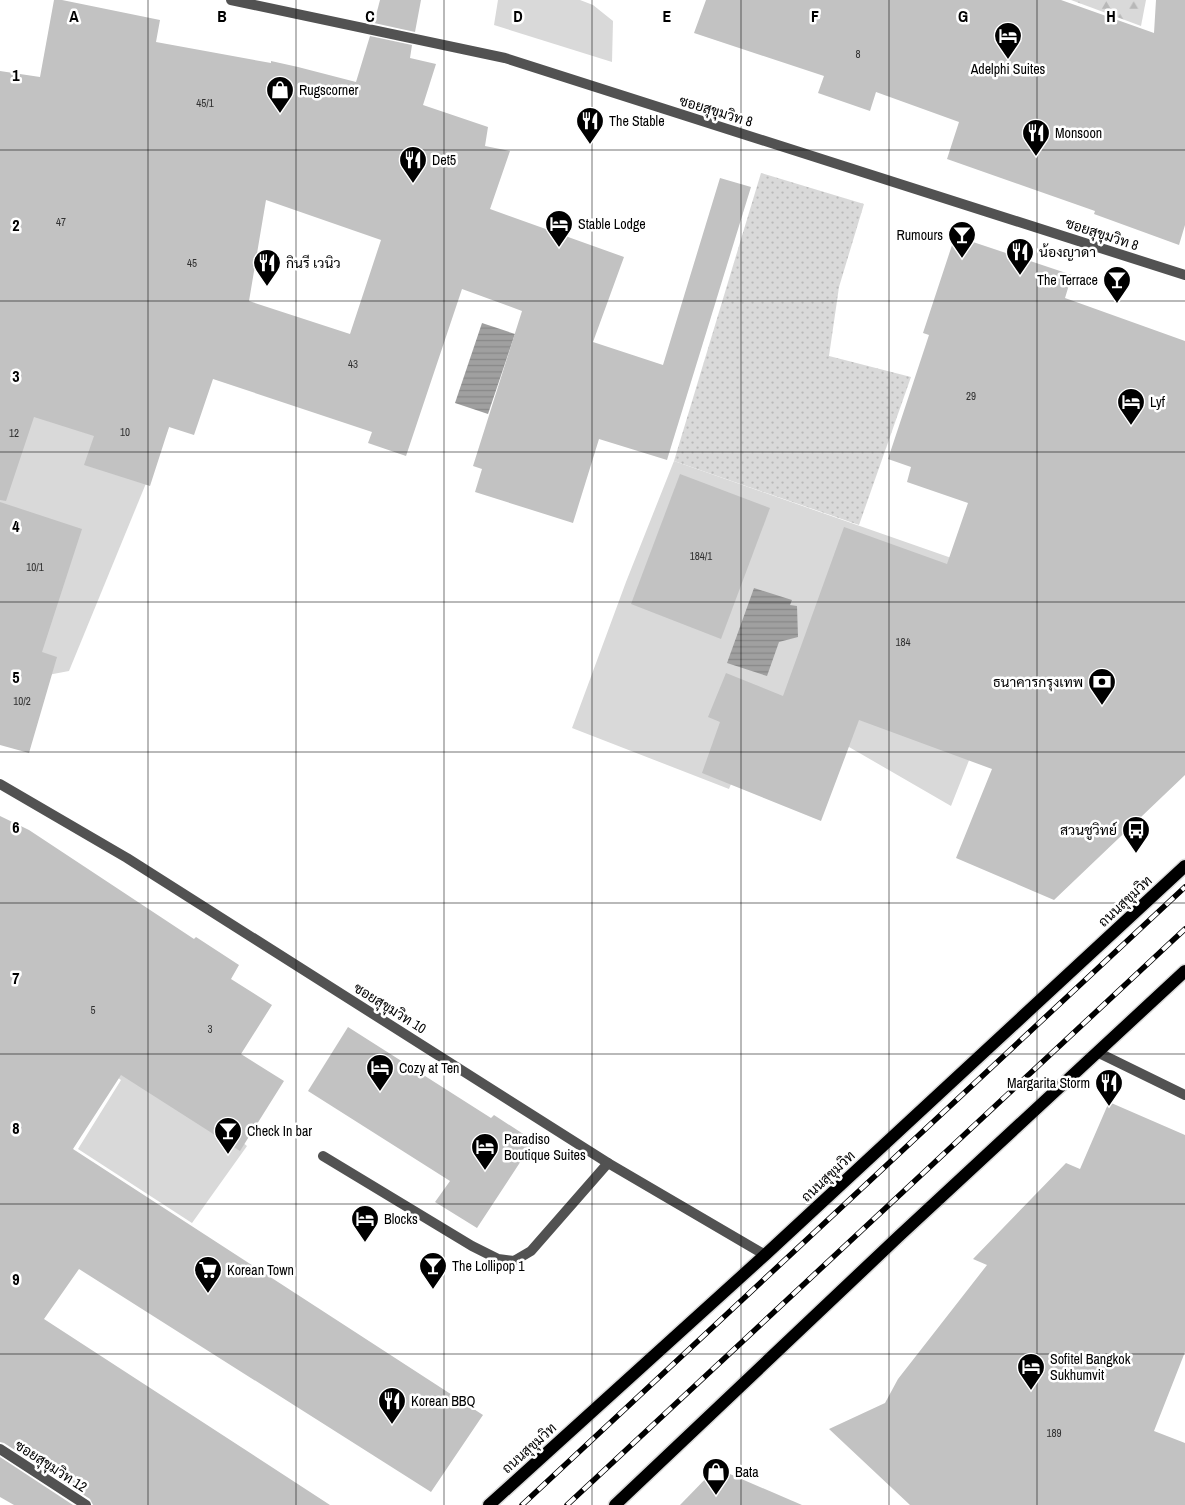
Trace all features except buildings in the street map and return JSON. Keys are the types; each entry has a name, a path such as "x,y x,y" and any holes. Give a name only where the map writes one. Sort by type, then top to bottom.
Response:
{"main road":[{"name":"ถนนสุขุมวิท","path":"489,1505 764,1255 1185,866"},
{"path":"615,1505 898,1237 1185,971"}],"street":[{"name":"ซอยสุขุมวิท 8","path":"231,0 505,58 1185,274"},
{"name":"ซอยสุขุมวิท 10","path":"0,784 128,858 608,1163 764,1255"},
{"path":"1098,1053 1185,1095"},
{"path":"323,1156 472,1246 498,1259 514,1261 531,1251 608,1163"},
{"name":"ซอยสุขุมวิท 12","path":"0,1449 86,1505"}],"green space":[{"path":"498,0 580,0 593,5 613,21 612,62 494,25"},
{"path":"1071,0 1146,0 1141,26"},
{"path":"761,173 864,204 839,287 829,356 911,377 859,525 674,461"},
{"path":"0,323 188,381 69,671 0,684"},
{"path":"674,461 1037,588 951,806 766,699 729,789 572,728 626,582"},
{"path":"129,1051 247,1146 192,1223 78,1149 121,1080 113,1074"}],"shaded area":[{"path":"482,323 515,334 488,414 455,403"},
{"path":"754,588 792,600 790,605 797,606 798,637 779,642 767,676 727,663"}],"railway":[{"path":"522,1505 1185,887"},
{"path":"567,1505 1185,929"}],"place":[{"name":"Adelphi Suites","path":"1008,60"},
{"name":"Rugscorner","path":"280,114"},
{"name":"The Stable","path":"590,145"},
{"name":"Monsoon","path":"1036,157"},
{"name":"Det5","path":"413,184"},
{"name":"Stable Lodge","path":"559,248"},
{"name":"Rumours","path":"962,259"},
{"name":"น้องญาดา","path":"1020,276"},
{"name":"กินรี เวนิว","path":"267,287"},
{"name":"The Terrace","path":"1117,304"},
{"name":"Lyf","path":"1131,426"},
{"name":"ธนาคารกรุงเทพ","path":"1102,706"},
{"name":"สวนชูวิทย์","path":"1136,854"},
{"name":"Cozy at Ten","path":"380,1092"},
{"name":"Margarita Storm","path":"1109,1107"},
{"name":"Check In bar","path":"228,1155"},
{"name":"Paradiso Boutique Suites","path":"485,1171"},
{"name":"Blocks","path":"365,1243"},
{"name":"The Lollipop 1","path":"433,1290"},
{"name":"Korean Town","path":"208,1294"},
{"name":"Sofitel Bangkok Sukhumvit","path":"1031,1391"},
{"name":"Korean BBQ","path":"392,1425"},
{"name":"Bata","path":"716,1496"}]}
